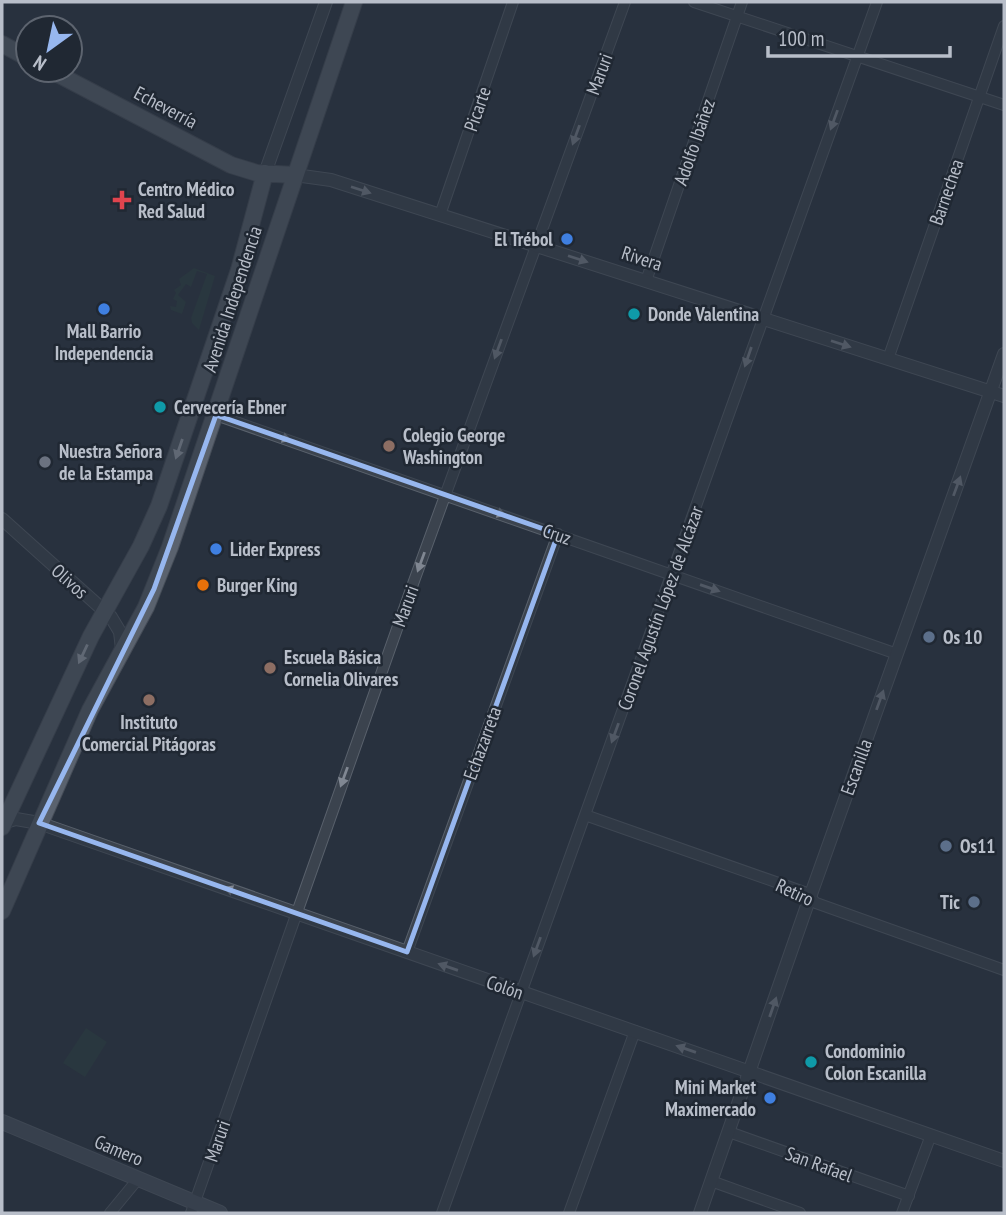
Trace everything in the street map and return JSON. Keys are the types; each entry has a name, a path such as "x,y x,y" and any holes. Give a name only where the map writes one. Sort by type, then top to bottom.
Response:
{"main road":[{"name":"Avenida Independencia","path":"2,911 90,710 154,589 216,415 354,2"},
{"name":"Echeverría","path":"77,84 231,165 265,173"},
{"name":"Rivera","path":"265,173 295,175"},
{"name":"Avenida Independencia","path":"3,824 104,611 141,546 167,484 239,270 265,173"},
{"name":"Gamero","path":"2,1122 138,1179 193,1208 220,1213"}],"street":[{"name":"Avenida Independencia","path":"265,173 326,2"},
{"name":"Picarte","path":"440,215 513,2"},
{"name":"Maruri","path":"193,1208 445,495 625,2"},
{"path":"694,2 1004,105"},
{"name":"Adolfo Ibáñez","path":"646,281 742,2"},
{"name":"Coronel Agustín López de Alcázar","path":"442,1213 877,2"},
{"name":"Barnechea","path":"887,359 1004,26"},
{"name":"Rivera","path":"295,175 331,180 1004,396"},
{"name":"Escanilla","path":"700,1213 1004,354"},
{"name":"Cruz","path":"216,415 897,654"},
{"name":"Olivos","path":"2,519 104,611 120,632 122,651"},
{"name":"Echazarreta","path":"407,952 558,534"},
{"name":"Retiro","path":"585,815 804,892 816,903 1004,970"},
{"name":"Colón","path":"3,824 16,820 39,823 1004,1161"},
{"path":"569,1213 635,1031"},
{"name":"San Rafael","path":"729,1132 909,1196"},
{"path":"902,1213 931,1135"},
{"path":"110,1213 138,1179"},
{"path":"712,1181 800,1213"}],"highlighted area":[{"path":"216,415 558,534 407,952 39,823 154,589"}],"shaded area":[{"path":"194,268 215,276 199,330 191,318 207,274 197,271 191,287 186,284 178,295 186,302 182,314 171,310 170,306 176,307 177,301 173,299 176,293 174,290 181,285 179,279"},
{"path":"86,1028 107,1042 85,1077 63,1063"}],"place":[{"name":"Centro Médico Red Salud","path":"122,200"},
{"name":"El Trébol","path":"567,239"},
{"name":"Mall Barrio Independencia","path":"104,309"},
{"name":"Donde Valentina","path":"634,314"},
{"name":"Cervecería Ebner","path":"160,407"},
{"name":"Colegio George Washington","path":"389,446"},
{"name":"Nuestra Señora de la Estampa","path":"45,462"},
{"name":"Lider Express","path":"216,549"},
{"name":"Burger King","path":"203,585"},
{"name":"Os 10","path":"929,637"},
{"name":"Escuela Básica Cornelia Olivares","path":"270,668"},
{"name":"Instituto Comercial Pitágoras","path":"149,700"},
{"name":"Os11","path":"946,846"},
{"name":"Tic","path":"974,902"},
{"name":"Condominio Colon Escanilla","path":"811,1062"},
{"name":"Mini Market Maximercado","path":"770,1098"}]}
